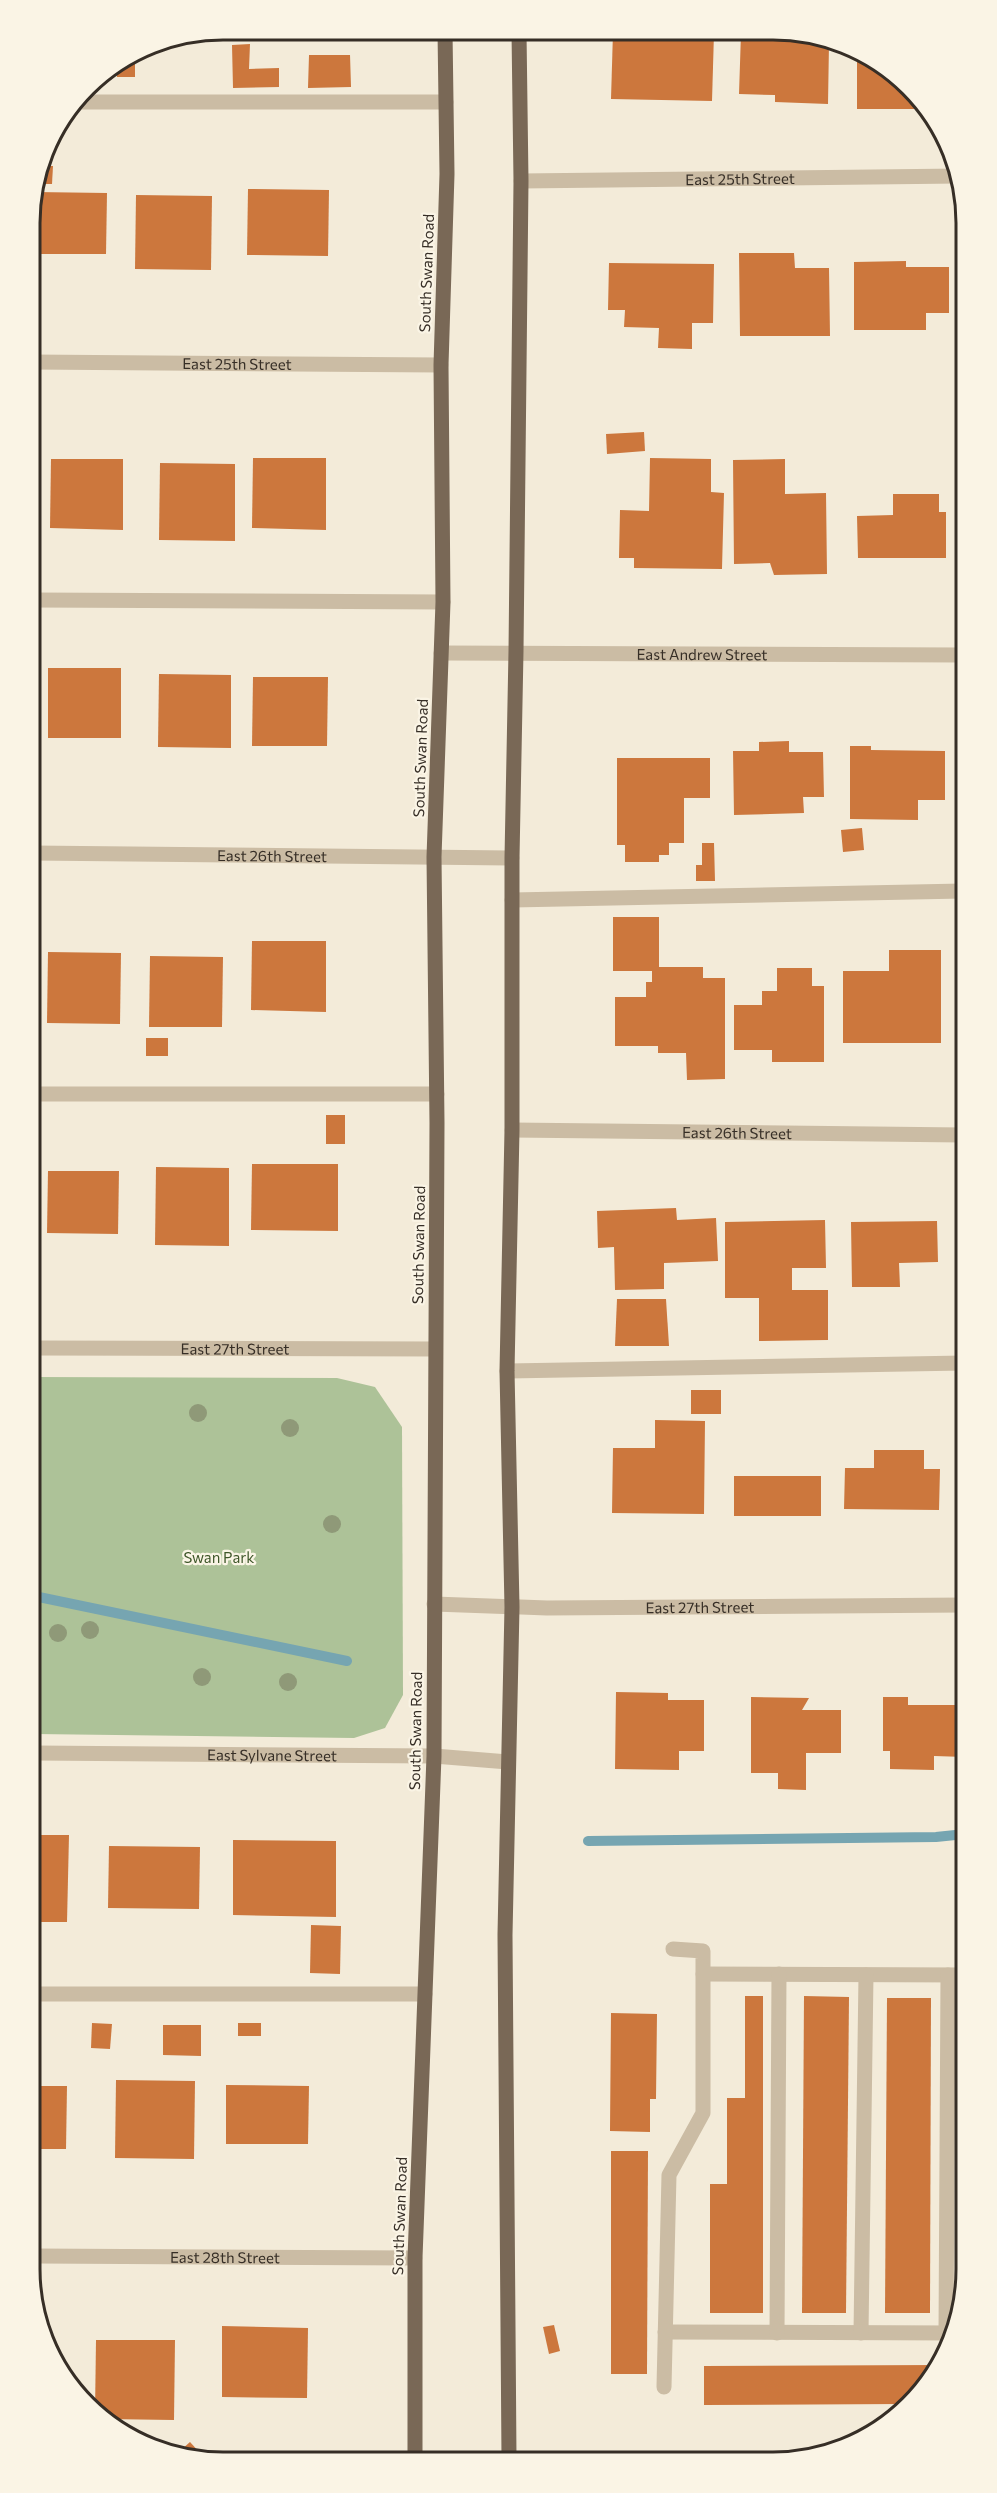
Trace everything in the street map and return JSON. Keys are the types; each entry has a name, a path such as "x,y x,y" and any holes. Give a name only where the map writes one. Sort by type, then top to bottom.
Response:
{"main road":[{"path":"509,2452 505,1935 512,1607 507,1371 512,1130 512,858 520,181 519,40"},
{"name":"South Swan Road","path":"415,2452 415,2258 434,1756 437,1094 435,857 443,602 441,365 447,174 445,41"}],"street":[{"path":"87,102 446,102"},
{"name":"East 25th Street","path":"520,181 950,176"},
{"name":"East 25th Street","path":"41,362 441,365"},
{"path":"41,600 443,602"},
{"name":"East Andrew Street","path":"441,653 516,651 956,655"},
{"name":"East 26th Street","path":"41,853 512,858"},
{"path":"512,900 956,891"},
{"path":"41,1094 437,1094"},
{"name":"East 26th Street","path":"512,1130 956,1135"},
{"name":"East 27th Street","path":"40,1348 435,1349"},
{"path":"507,1371 956,1363"},
{"name":"East 27th Street","path":"435,1604 512,1607 956,1605"},
{"name":"East Sylvane Street","path":"40,1753 434,1756 508,1762"},
{"path":"664,2387 669,2175 703,2113 703,1951 673,1949"},
{"path":"703,1974 956,1975"},
{"path":"777,2333 779,1974"},
{"path":"861,2333 866,1975"},
{"path":"948,1975 950,2317"},
{"path":"40,1994 425,1994"},
{"name":"East 28th Street","path":"40,2256 415,2258"},
{"path":"665,2332 945,2333"}],"green space":[{"name":"Swan Park","path":"40,1377 337,1378 375,1387 402,1427 403,1695 385,1728 354,1738 40,1734"}],"building":[{"path":"613,40 714,40 712,101 611,99"},
{"path":"741,40 797,42 829,49 828,104 775,102 775,95 739,94"},
{"path":"250,44 249,69 279,68 279,87 233,88 232,45"},
{"path":"309,55 350,55 351,87 308,88"},
{"path":"857,61 894,86 916,109 857,109"},
{"path":"135,64 135,77 117,77 122,71"},
{"path":"50,166 53,166 52,184 45,184"},
{"path":"248,189 329,190 328,256 247,255"},
{"path":"43,192 107,193 106,254 41,254"},
{"path":"136,195 212,196 211,270 135,269"},
{"path":"739,253 794,253 795,268 829,268 830,336 740,336"},
{"path":"906,261 906,267 949,267 949,313 926,313 926,330 854,330 854,262"},
{"path":"609,263 714,264 713,323 692,323 692,349 658,348 659,328 624,327 625,310 608,310"},
{"path":"644,432 645,451 607,454 606,434"},
{"path":"253,458 326,458 326,530 252,528"},
{"path":"650,458 711,459 711,492 724,493 722,569 634,568 634,558 619,558 620,510 649,511"},
{"path":"51,459 123,459 123,530 50,528"},
{"path":"785,459 785,494 826,493 827,574 774,575 770,563 734,564 733,460"},
{"path":"160,463 235,464 235,541 159,540"},
{"path":"893,494 939,494 939,512 946,512 946,558 858,558 857,516 893,515"},
{"path":"48,668 121,668 121,738 48,738"},
{"path":"159,674 231,675 231,748 158,747"},
{"path":"253,677 328,677 327,746 252,746"},
{"path":"789,741 789,752 823,752 824,797 803,797 804,813 734,815 733,751 759,751 759,742"},
{"path":"850,746 871,746 871,750 945,751 945,800 918,800 918,820 850,819"},
{"path":"617,758 710,758 710,798 684,798 684,843 669,843 669,855 659,855 659,862 625,862 625,845 617,845"},
{"path":"862,828 864,850 843,852 841,830"},
{"path":"702,843 714,843 715,881 696,881 696,865 702,865"},
{"path":"613,917 659,917 659,967 703,967 703,978 725,978 725,1079 687,1080 686,1053 658,1053 658,1046 615,1046 615,997 646,997 646,982 652,982 652,971 613,971"},
{"path":"252,941 326,941 326,1012 251,1010"},
{"path":"889,950 941,950 941,1043 843,1043 843,971 889,971"},
{"path":"48,952 121,953 120,1024 47,1023"},
{"path":"150,956 223,957 222,1027 149,1027"},
{"path":"777,968 812,968 812,986 824,986 824,1062 772,1062 772,1050 734,1050 734,1005 762,1005 762,991 777,991"},
{"path":"146,1038 168,1038 168,1056 146,1056"},
{"path":"326,1115 345,1115 345,1144 326,1144"},
{"path":"252,1164 338,1164 338,1231 251,1230"},
{"path":"156,1167 229,1168 229,1246 155,1245"},
{"path":"48,1171 119,1171 118,1234 47,1233"},
{"path":"676,1208 677,1220 716,1218 718,1261 664,1263 664,1289 615,1290 614,1247 598,1248 597,1211"},
{"path":"825,1220 826,1268 792,1268 792,1290 828,1290 828,1340 759,1341 759,1298 725,1298 725,1222"},
{"path":"937,1221 938,1262 899,1263 900,1287 852,1287 851,1222"},
{"path":"617,1299 666,1299 669,1346 615,1346"},
{"path":"691,1390 721,1390 721,1414 691,1414"},
{"path":"655,1420 705,1421 704,1514 612,1513 613,1448 655,1448"},
{"path":"874,1450 924,1450 924,1469 940,1469 939,1510 844,1509 845,1468 874,1468"},
{"path":"734,1476 821,1476 821,1516 734,1516"},
{"path":"616,1692 668,1693 668,1700 704,1700 704,1751 679,1751 679,1770 615,1769"},
{"path":"751,1697 809,1698 802,1710 841,1710 841,1753 806,1753 806,1790 778,1789 778,1773 751,1773"},
{"path":"883,1697 908,1697 908,1705 956,1705 956,1757 934,1756 934,1770 890,1769 890,1751 883,1751"},
{"path":"40,1835 69,1835 67,1922 40,1922"},
{"path":"233,1840 336,1841 336,1917 233,1915"},
{"path":"109,1846 200,1847 199,1909 108,1908"},
{"path":"311,1925 341,1926 340,1974 310,1973"},
{"path":"745,1996 763,1996 763,2313 710,2313 710,2184 727,2184 727,2098 745,2098"},
{"path":"804,1996 849,1997 846,2313 802,2313"},
{"path":"887,1998 931,1998 930,2313 885,2313"},
{"path":"611,2013 657,2014 656,2099 650,2099 650,2132 610,2131"},
{"path":"92,2023 112,2024 110,2049 91,2048"},
{"path":"238,2023 261,2023 261,2036 238,2036"},
{"path":"163,2025 201,2025 201,2056 163,2055"},
{"path":"116,2080 195,2081 194,2159 115,2158"},
{"path":"226,2085 309,2086 308,2144 226,2144"},
{"path":"40,2086 67,2086 66,2149 40,2149"},
{"path":"611,2151 648,2151 647,2374 611,2374"},
{"path":"554,2325 560,2351 549,2354 543,2327"},
{"path":"222,2326 308,2328 307,2398 222,2397"},
{"path":"96,2340 175,2340 174,2420 118,2419 95,2400"},
{"path":"929,2365 919,2381 897,2404 704,2405 704,2366"},
{"path":"190,2442 198,2450 188,2449 184,2448"}],"waterway":[{"path":"40,1597 347,1661"},
{"path":"588,1841 956,1835"}]}
